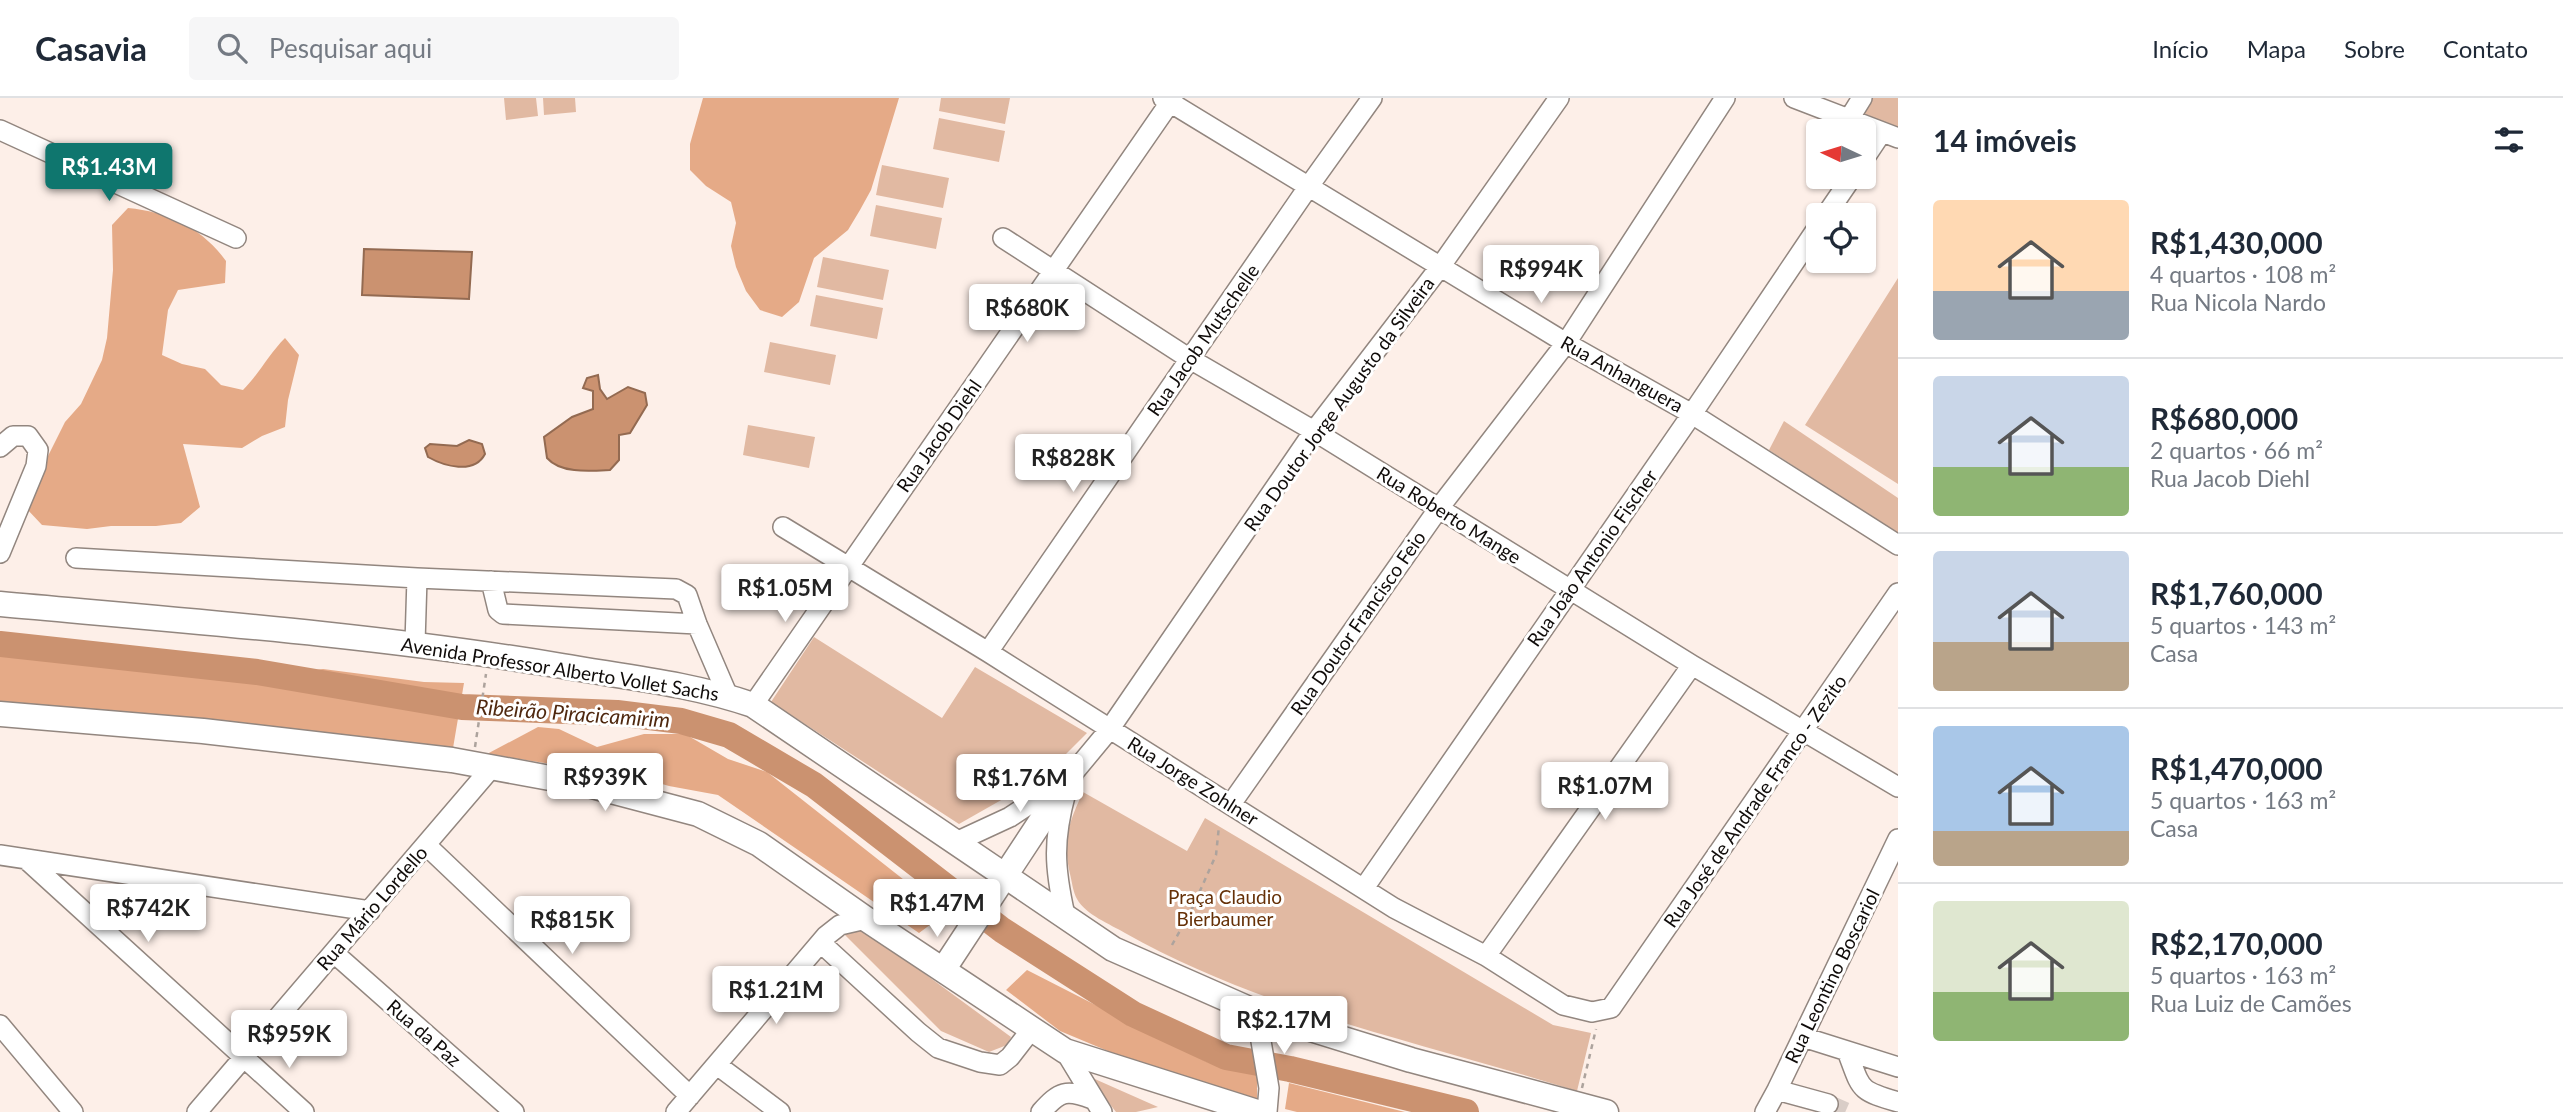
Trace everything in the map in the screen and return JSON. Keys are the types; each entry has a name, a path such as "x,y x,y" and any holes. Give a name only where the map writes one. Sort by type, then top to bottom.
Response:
{"main road":[{"name":"Avenida Professor Alberto Vollet Sachs","path":"0,604 415,643 674,684 728,696 753,705 1113,949 1258,1022 1606,1112"},
{"path":"0,714 203,731 438,759 588,785 698,814 759,844 866,919 1065,1051 1257,1112"},
{"path":"943,971 1070,777"}],"street":[{"name":"Rua Jacob Mutschelle","path":"988,652 1308,186 1372,98"},
{"name":"Rua Doutor Jorge Augusto da Silveira","path":"956,842 1039,800 1070,777 1109,730 1314,431 1440,267 1559,98"},
{"name":"Rua Doutor Francisco Feio","path":"1231,804 1439,508 1566,343 1724,98"},
{"path":"1794,98 1846,119"},
{"path":"1850,119 1862,98"},
{"name":"Rua Anhanguera","path":"1169,99 1566,343 1692,414 1898,545"},
{"name":"Rua Jacob Diehl","path":"753,705 1169,99"},
{"path":"0,130 236,239"},
{"path":"1876,148 1890,135"},
{"name":"Rua Roberto Mange","path":"1003,238 1190,359 1314,431 1802,732 1898,787"},
{"name":"Rua João Antonio Fischer","path":"1363,888 1806,245"},
{"path":"0,447 13,436 28,436 38,450 36,466 4,531 0,553"},
{"name":"Rua Jorge Zohlner","path":"783,527 988,652 1394,908 1486,956 1563,1005 1592,1012 1606,1009"},
{"path":"76,558 417,578 676,589 687,595 728,696"},
{"path":"415,643 417,578"},
{"path":"491,581 498,610 503,614 697,624"},
{"name":"Rua José de Andrade Franco - Zezito","path":"1606,1009 1898,593"},
{"path":"1486,956 1692,665"},
{"name":"Rua Mário Lordello","path":"197,1112 492,767"},
{"name":"Rua Doutor Jorge Augusto da Silveira","path":"1065,915 1055,851 1057,827 1070,777"},
{"name":"Rua Leontino Boscariol","path":"1765,1112 1898,839"},
{"path":"426,845 690,1096"},
{"path":"0,855 370,911"},
{"path":"26,859 304,1112"},
{"path":"676,1112 821,943 840,925 866,919"},
{"path":"821,943 938,1048 980,1062 1000,1065 1010,1057 1031,1030"},
{"name":"Rua da Paz","path":"334,953 514,1112"},
{"path":"1258,1022 1269,1088 1267,1112"},
{"path":"0,1025 73,1112"},
{"path":"1803,1037 1898,1067"},
{"path":"1065,1051 1097,1105"},
{"path":"1847,1051 1861,1088 1898,1102"},
{"path":"716,1065 780,1112"},
{"path":"1777,1090 1828,1104"},
{"path":"1041,1112 1063,1092 1073,1092 1097,1105"}],"path":[{"path":"477,740 483,684"},
{"path":"1172,945 1216,855 1219,826"},
{"path":"1578,1104 1606,1009"}],"green space":[{"path":"504,98 536,98 538,116 506,120"},
{"path":"543,98 575,98 576,112 544,115"},
{"path":"941,98 1010,98 1005,124 939,111"},
{"path":"1868,98 1898,98 1898,128 1859,112"},
{"path":"939,118 1005,131 999,162 933,149"},
{"path":"882,165 949,178 943,208 876,195"},
{"path":"876,205 942,218 936,249 870,236"},
{"path":"823,257 889,270 883,300 817,287"},
{"path":"1898,278 1898,484 1805,425"},
{"path":"816,295 883,308 877,339 810,326"},
{"path":"770,342 836,355 830,385 764,372"},
{"path":"1784,421 1898,498 1898,534 1769,450"},
{"path":"748,425 815,437 809,468 743,455"},
{"path":"814,637 942,718 975,667 1087,733 1058,762 1026,786 959,824 771,702"},
{"name":"Praça Claudio Bierbaumer","path":"1083,792 1187,851 1205,818 1553,1025 1591,1033 1577,1091 1289,1005 1178,961 1099,919 1077,899 1068,862 1068,832"},
{"path":"865,930 1011,1037 1007,1045 989,1052 941,1031 843,933"},
{"path":"1088,1076 1158,1107 1136,1112 1116,1112"}],"shaded area":[{"path":"703,98 899,98 871,190 848,230 814,258 799,302 782,317 760,310 746,291 731,246 736,223 731,202 706,186 690,170 690,144"},
{"path":"128,208 157,213 183,224 206,239 226,261 225,283 178,290 168,310 162,355 182,364 205,369 221,385 243,390 285,338 299,355 288,400 285,427 242,448 183,444 200,507 181,523 87,529 42,525 26,508 33,486 65,422 81,404 102,360 107,338 113,270 112,225"},
{"path":"364,249 472,252 469,299 362,295"},
{"path":"598,375 600,389 607,399 628,387 645,393 647,405 630,433 619,435 619,460 610,470 560,467 547,458 544,437 572,417 593,409 593,391 583,388 587,378"},
{"path":"469,440 482,444 485,454 480,461 466,467 450,466 428,457 425,448 430,444 457,446"},
{"path":"0,650 252,678 323,669 424,682 464,683 452,754 0,709"},
{"path":"538,727 559,729 597,747 644,734 685,734 728,759 767,772 946,913 919,933 718,795 669,786 613,770 564,766 487,754"},
{"path":"1027,970 1207,1062 1257,1073 1257,1103 1115,1054 1060,1031 1006,990"},
{"path":"1289,1083 1405,1112 1297,1112 1285,1109"}],"waterway":[{"name":"Ribeirão Piracicamirim","path":"0,644 257,672 462,707 617,713 681,721 729,735 814,785 1002,930 1133,1014 1226,1057 1290,1069 1466,1112"}],"tunnel":[{"path":"1828,1104 1846,1112"}]}
